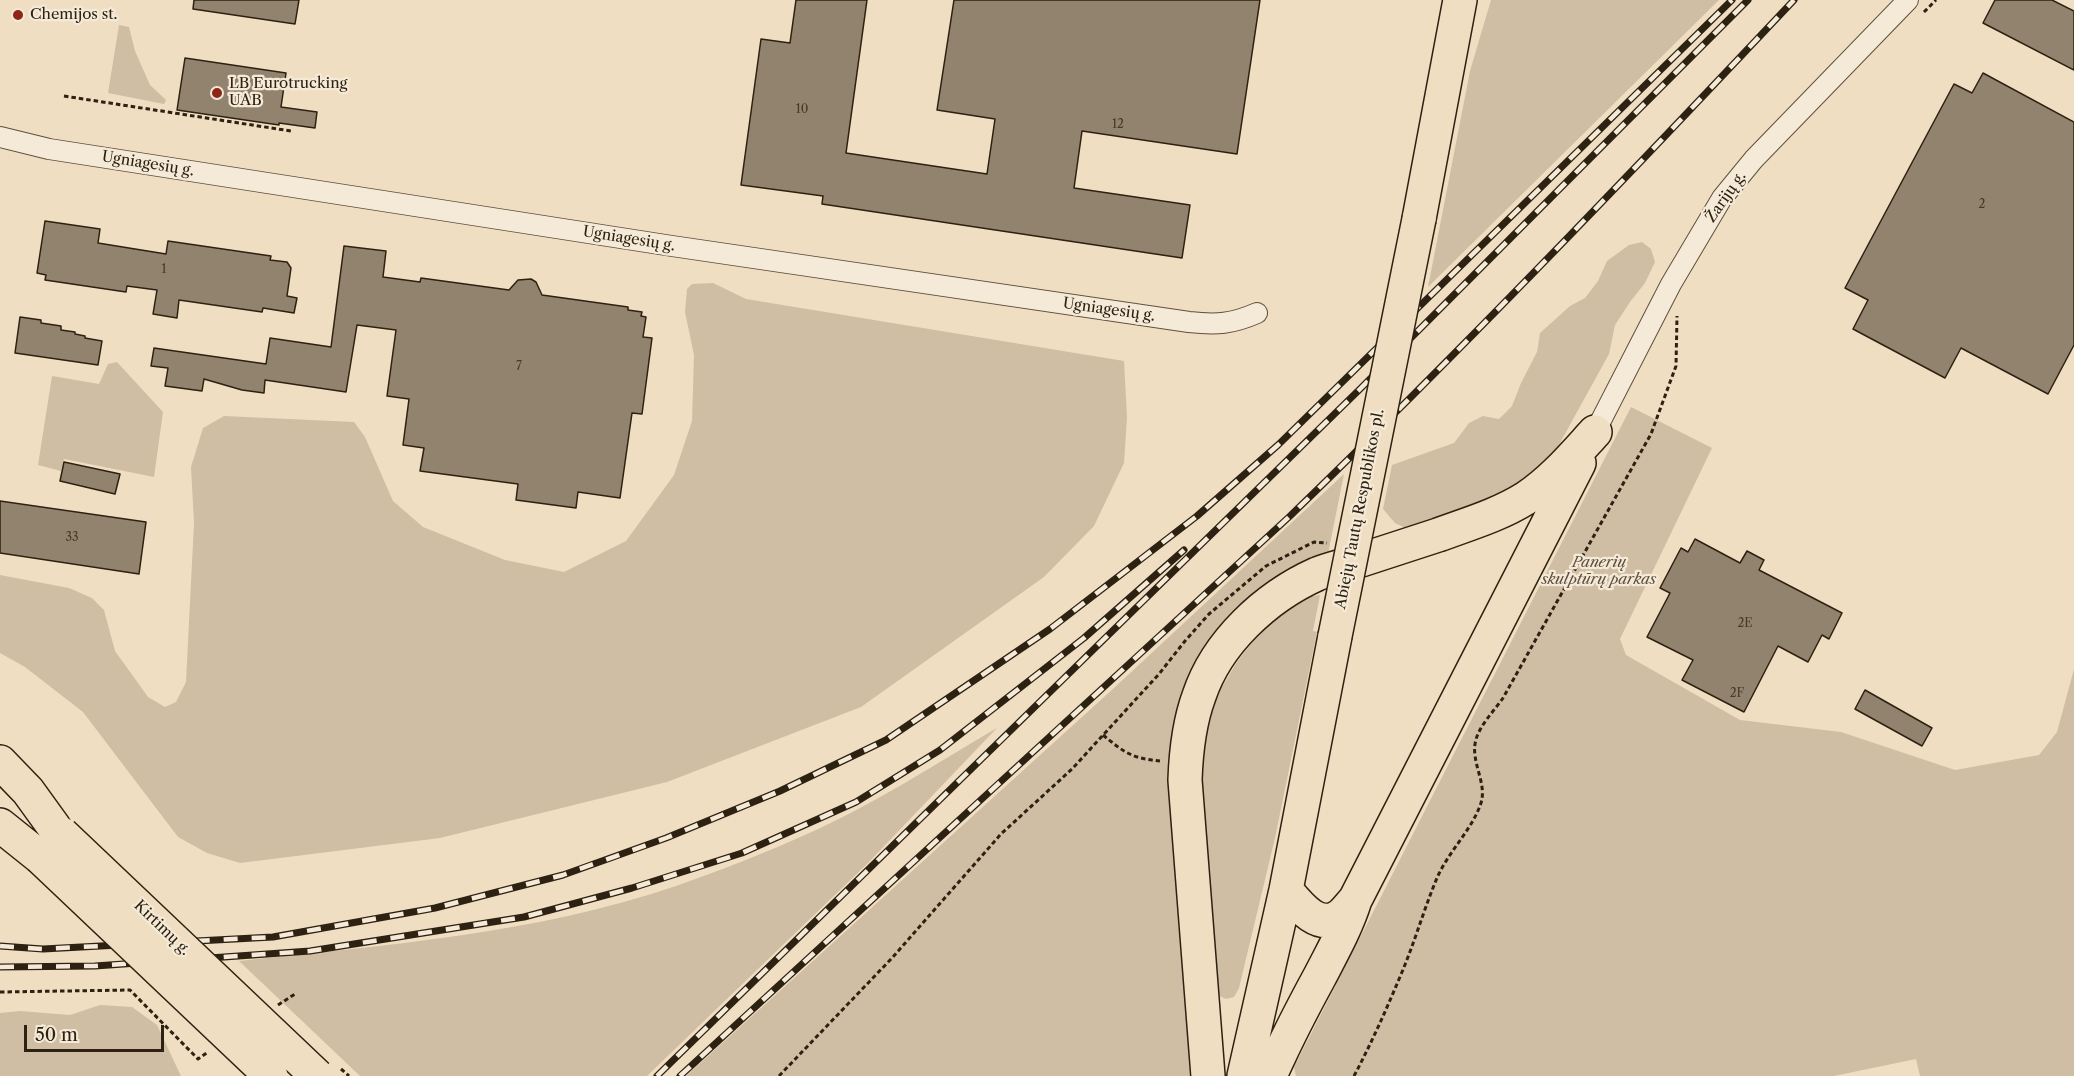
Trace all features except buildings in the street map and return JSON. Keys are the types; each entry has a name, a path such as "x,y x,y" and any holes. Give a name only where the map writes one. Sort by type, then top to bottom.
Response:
{"highway":[{"name":"Abiejų Tautų Respublikos pl.","path":"1244,1076 1286,890 1449,58 1462,2"},
{"path":"1208,1076 1186,792 1186,747 1200,693 1210,672 1226,647 1266,605 1288,589 1318,574 1488,517 1524,499 1548,481 1595,432"},
{"path":"1270,1076 1295,1022 1342,934 1355,900 1595,432"},
{"path":"1488,517 1507,519 1518,524 1526,533 1530,556"},
{"path":"0,762 28,791 58,830"},
{"name":"Kirtimų g.","path":"0,788 58,830 317,1076"},
{"path":"0,825 40,857 271,1076"},
{"path":"1286,890 1307,913 1325,921 1338,917 1355,900"},
{"name":"Abiejų Tautų Respublikos pl.","path":"1257,1017 1257,1076"}],"street":[{"name":"Žarijų g.","path":"1595,432 1671,284 1722,198 1754,159 1908,0"},
{"name":"Ugniagesių g.","path":"0,137 49,149 650,243 1189,322 1216,325 1237,322 1257,313"}],"path":[{"path":"1919,18 1936,0"},
{"path":"64,96 291,131"},
{"path":"1354,1076 1373,1040 1402,971 1438,875 1476,814 1481,801 1481,786 1475,755 1475,743 1480,731 1503,698 1544,621 1651,434 1676,366 1677,309"},
{"path":"779,1076 892,958 1001,834 1072,769 1159,674 1209,614 1266,566 1314,542 1336,543"},
{"path":"1103,735 1124,753 1140,759 1186,761"},
{"path":"0,992 130,990 198,1059 208,1052"},
{"path":"276,1007 295,994"}],"green space":[{"path":"1491,0 1719,0 1428,287 1470,71"},
{"path":"119,25 129,27 135,51 150,85 166,100 164,104 108,93"},
{"path":"1642,242 1651,249 1655,262 1645,283 1615,325 1609,354 1555,452 1530,479 1498,502 1412,531 1395,523 1383,509 1392,465 1454,443 1469,423 1483,416 1499,419 1512,406 1537,352 1540,333 1570,306 1585,298 1598,281 1607,261 1629,245"},
{"path":"713,283 746,299 1124,361 1127,417 1124,463 1094,526 1044,577 861,707 667,782 440,838 240,863 207,853 178,837 83,712 25,667 0,653 0,575 69,588 92,598 104,610 115,651 148,697 165,707 176,702 186,682 194,523 191,467 203,428 224,416 354,422 365,437 393,501 423,527 505,560 564,572 626,541 674,475 692,421 694,355 685,312 687,289 692,284"},
{"path":"117,362 163,412 154,477 64,459 61,471 38,465 52,376 99,384 108,364"},
{"name":"Panerių skulptūrų parkas","path":"1631,407 1712,448 1620,639 1626,655 1740,720 1841,732 1955,770 2039,755 2057,732 2074,669 2074,1076 1920,1076 1916,1059 1834,1076 1296,1076 1294,1067"},
{"path":"1344,474 1328,554 1305,560 1280,578 1189,689 1197,1076 686,1076 1114,688"},
{"path":"1320,595 1313,631 1317,632 1275,838 1239,988 1234,997 1226,999 1217,995 1194,770 1213,702 1237,662 1264,627 1282,609 1306,597"},
{"path":"997,728 867,864 647,1076 360,1076 239,961 405,943 515,927 569,916 676,886 775,848 832,823"},
{"path":"100,1005 132,1007 157,1025 181,1076 0,1076 0,1013 20,1011 70,1015"}],"railway":[{"path":"0,946 43,949 273,937 435,908 563,875 666,838 780,791 886,740 1050,629 1197,516 1278,445 1732,0"},
{"path":"657,1076 1359,390 1748,0"},
{"path":"680,1076 1289,517 1544,262 1794,0"},
{"path":"0,967 95,966 310,951 524,917 632,888 742,853 856,802 940,750 1084,638 1184,550"}],"place":[{"name":"Chemijos st.","path":"18,15"},
{"name":"LB Eurotrucking UAB","path":"217,93"}]}
